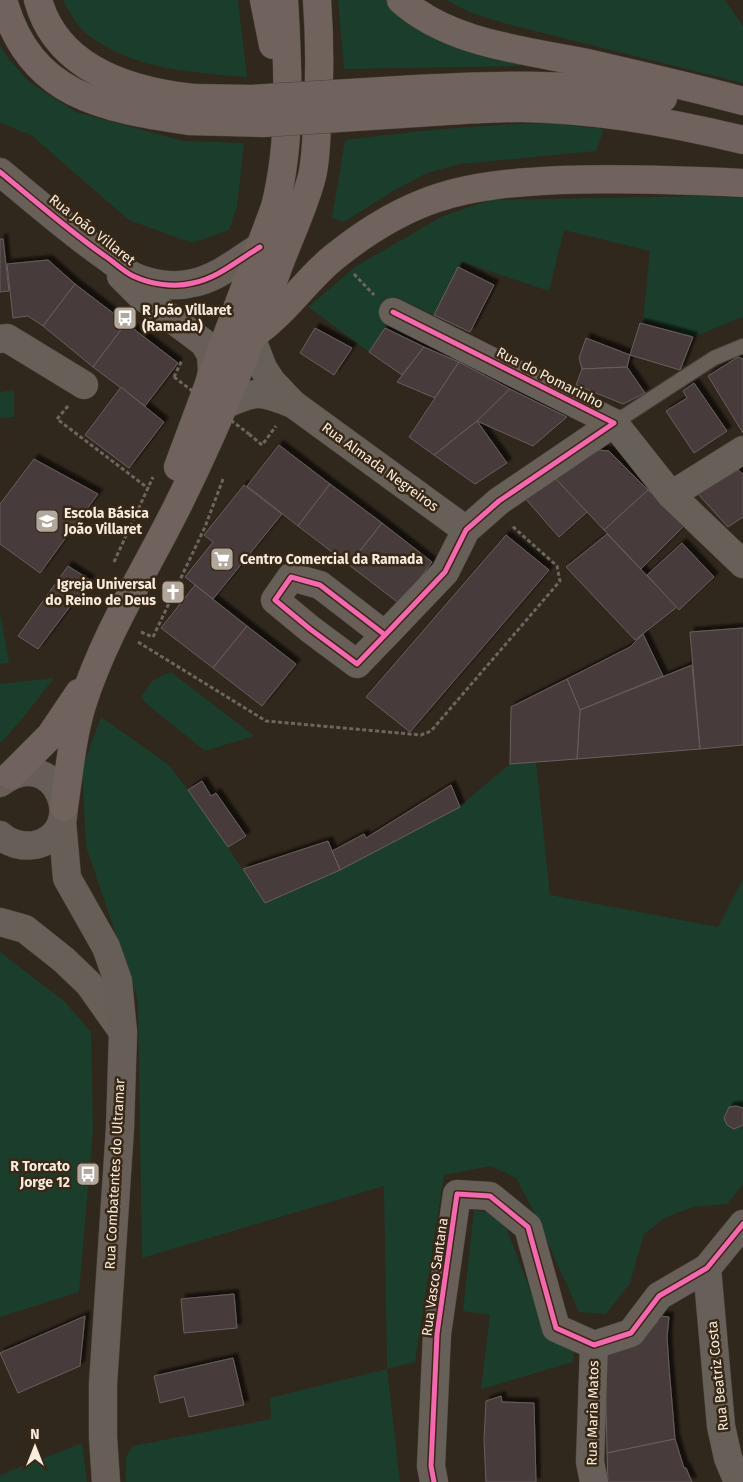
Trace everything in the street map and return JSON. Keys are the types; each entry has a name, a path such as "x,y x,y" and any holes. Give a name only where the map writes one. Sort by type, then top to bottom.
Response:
{"main road":[{"path":"3,0 21,44 32,60 56,82 72,92 111,107 133,112 191,109 251,99 400,102 597,113 683,126 743,140"},
{"path":"38,0 49,28 61,45 78,59 120,82 167,95 191,109"},
{"path":"264,0 269,31 287,92"},
{"path":"4,838 28,846 43,843 55,834 63,814 73,744 82,706 93,674 125,606 202,392 275,207 280,189 285,144 287,92 284,0"},
{"path":"252,337 308,189 312,173 319,105 317,0"},
{"path":"401,0 410,8 442,28 488,43 621,71 743,101"},
{"path":"400,102 529,85 600,88 647,95 743,116"},
{"path":"202,392 252,337 279,313 306,283 336,255 381,225 410,209 437,198 486,187 540,181 638,179 743,183"},
{"path":"5,779 50,736 93,674"},
{"name":"Rua Combatentes do Ultramar","path":"5,779 25,771 40,773 52,781 61,793 67,878 106,947 118,981 123,1032 120,1128 102,1384 106,1482"},
{"name":"Rua Combatentes do Ultramar","path":"4,838 67,878"}],"street":[{"name":"Rua João Villaret","path":"3,176 89,245 133,276 155,283 173,285 193,284 226,270 260,247"},
{"name":"Rua João Villaret","path":"89,245 139,294 204,343 212,355 212,371 202,392"},
{"name":"Rua do Pomarinho","path":"393,312 614,423 671,494 743,564"},
{"name":"Rua Almada Negreiros","path":"252,337 264,368 286,414"},
{"path":"0,339 7,338 84,385"},
{"name":"Rua Almada Negreiros","path":"202,392 272,396 286,414 466,530"},
{"name":"Rua do Pomarinho","path":"466,530 498,501 614,423"},
{"path":"671,494 743,450"},
{"path":"385,635 446,572 466,530"},
{"path":"0,922 25,929 64,960 89,984 123,1032"},
{"name":"Rua Vasco Santana","path":"434,1482 431,1466 437,1334 457,1194 490,1196 528,1227 556,1328 594,1344"},
{"path":"594,1344 631,1333 659,1296 707,1268 743,1224"},
{"name":"Rua Beatriz Costa","path":"707,1268 721,1426 728,1458 738,1482"},
{"name":"Rua Maria Matos","path":"594,1344 590,1462 594,1482"}],"lane":[{"path":"614,423 714,358 743,346"}],"path":[{"path":"352,272 393,312"},
{"path":"174,377 262,445 286,414"},
{"path":"84,385 57,419 149,489"},
{"path":"112,567 156,472"}],"green space":[{"path":"63,0 238,0 247,77 185,71 143,62 123,55 104,46 83,31"},
{"path":"338,0 386,0 396,13 523,58 520,66 344,69"},
{"path":"447,0 725,0 743,26 743,83 507,24 471,13"},
{"path":"0,45 7,57 29,82 76,112 183,141 244,143 237,206 229,230 192,243 129,220 31,135 0,123"},
{"path":"547,123 604,129 596,151 461,164 427,173 393,191 344,222 332,218 345,140 446,129"},
{"path":"699,196 743,198 743,317 693,337 643,320 650,251 564,230 549,291 462,262 434,315 398,298 385,328 369,352 308,307 355,267 443,216 491,200"},
{"path":"14,390 14,417 0,418 0,392"},
{"path":"0,612 9,663 0,664"},
{"path":"171,672 254,736 205,751 148,705 141,697 152,681"},
{"path":"54,678 26,714 0,744 0,684"},
{"path":"101,717 169,765 203,810 265,903 340,870 459,807 510,764 536,762 550,895 718,927 743,879 743,1184 727,1204 693,1207 664,1218 644,1234 630,1283 606,1314 579,1312 534,1212 516,1178 491,1166 444,1175 415,1362 387,1369 384,1186 142,1258 138,1000 86,846 82,769"},
{"path":"0,952 64,1001 91,1032 93,1130 79,1292 0,1317"},
{"path":"474,1210 489,1213 503,1220 541,1318 559,1341 574,1352 573,1362 481,1389 490,1315 463,1311"},
{"path":"387,1369 400,1482 126,1482 126,1457 133,1446 271,1419 270,1398"},
{"path":"82,1443 87,1482 0,1482 0,1475"}],"building":[{"path":"0,239 3,239 9,291 0,292"},
{"path":"48,260 75,284 43,326 28,316 13,318 7,264"},
{"path":"458,267 494,285 470,332 434,315"},
{"path":"75,284 126,323 93,367 43,326"},
{"path":"126,323 178,363 145,406 93,367"},
{"path":"640,323 693,337 680,370 630,355"},
{"path":"315,328 352,348 334,375 300,353"},
{"path":"385,328 424,347 402,375 369,352"},
{"path":"586,338 630,355 627,367 582,369 579,358"},
{"path":"424,347 459,362 435,398 397,382"},
{"path":"738,357 743,359 743,433 708,376"},
{"path":"459,362 510,389 477,421 434,455 409,437"},
{"path":"627,367 645,393 623,404 576,385 582,369"},
{"path":"694,383 727,431 694,453 666,411 687,398 683,391"},
{"path":"121,387 164,422 129,468 85,435"},
{"path":"510,389 567,417 533,446 477,421"},
{"path":"477,421 507,463 475,484 434,455"},
{"path":"279,445 330,484 298,526 247,486"},
{"path":"598,450 609,451 648,490 604,530 554,477"},
{"path":"34,459 98,494 40,573 0,544 0,504"},
{"path":"738,470 743,474 743,517 728,527 698,494"},
{"path":"554,477 587,512 559,537 523,496"},
{"path":"330,484 382,523 349,565 298,526"},
{"name":"Centro Comercial da Ramada","path":"244,485 282,514 213,599 185,577 213,542 204,535"},
{"path":"648,490 684,526 641,569 604,530"},
{"path":"382,523 432,562 400,604 349,565"},
{"path":"607,534 677,607 635,640 566,567"},
{"path":"506,535 549,570 410,732 366,697"},
{"path":"682,543 714,577 679,610 647,575"},
{"path":"68,566 90,580 38,649 18,636"},
{"path":"195,585 247,626 213,668 161,628"},
{"path":"247,626 296,664 262,706 213,668"},
{"path":"743,628 743,745 700,749 690,632"},
{"path":"643,634 663,676 580,710 567,679 630,647"},
{"path":"692,665 700,749 577,759 580,710"},
{"path":"567,679 580,710 577,759 510,764 511,707"},
{"path":"202,781 211,796 216,793 246,836 228,847 188,790"},
{"path":"451,785 460,807 340,870 332,851 364,834 366,838"},
{"path":"328,841 340,870 265,903 243,869"},
{"path":"729,1107 743,1108 743,1125 734,1129 727,1125 724,1118"},
{"path":"234,1294 237,1328 184,1333 181,1299"},
{"path":"85,1316 80,1366 18,1393 0,1353"},
{"path":"660,1316 669,1317 667,1337 675,1439 607,1453 605,1355 645,1336 656,1324"},
{"path":"233,1358 244,1405 189,1417 184,1397 160,1403 154,1376"},
{"path":"501,1396 502,1402 534,1403 536,1482 486,1482 484,1440 486,1401"},
{"path":"675,1439 684,1468 686,1468 692,1482 608,1482 607,1453"}],"cycle path":[{"path":"0,172 64,225 122,269 133,276 147,281 178,285 202,281 219,273 260,247"},
{"path":"385,635 357,664 275,600 291,577 320,585 385,635 445,572 466,530 499,501 614,423 393,312"},
{"path":"434,1482 431,1466 437,1334 457,1194 490,1196 528,1227 556,1328 594,1345 631,1333 659,1296 707,1268 743,1224"}],"place":[{"name":"R João Villaret (Ramada)","path":"125,318"},
{"name":"Escola Básica João Villaret","path":"47,521"},
{"name":"Centro Comercial da Ramada","path":"222,559"},
{"name":"Igreja Universal do Reino de Deus","path":"173,592"},
{"name":"R Torcato Jorge 12","path":"88,1174"}]}
